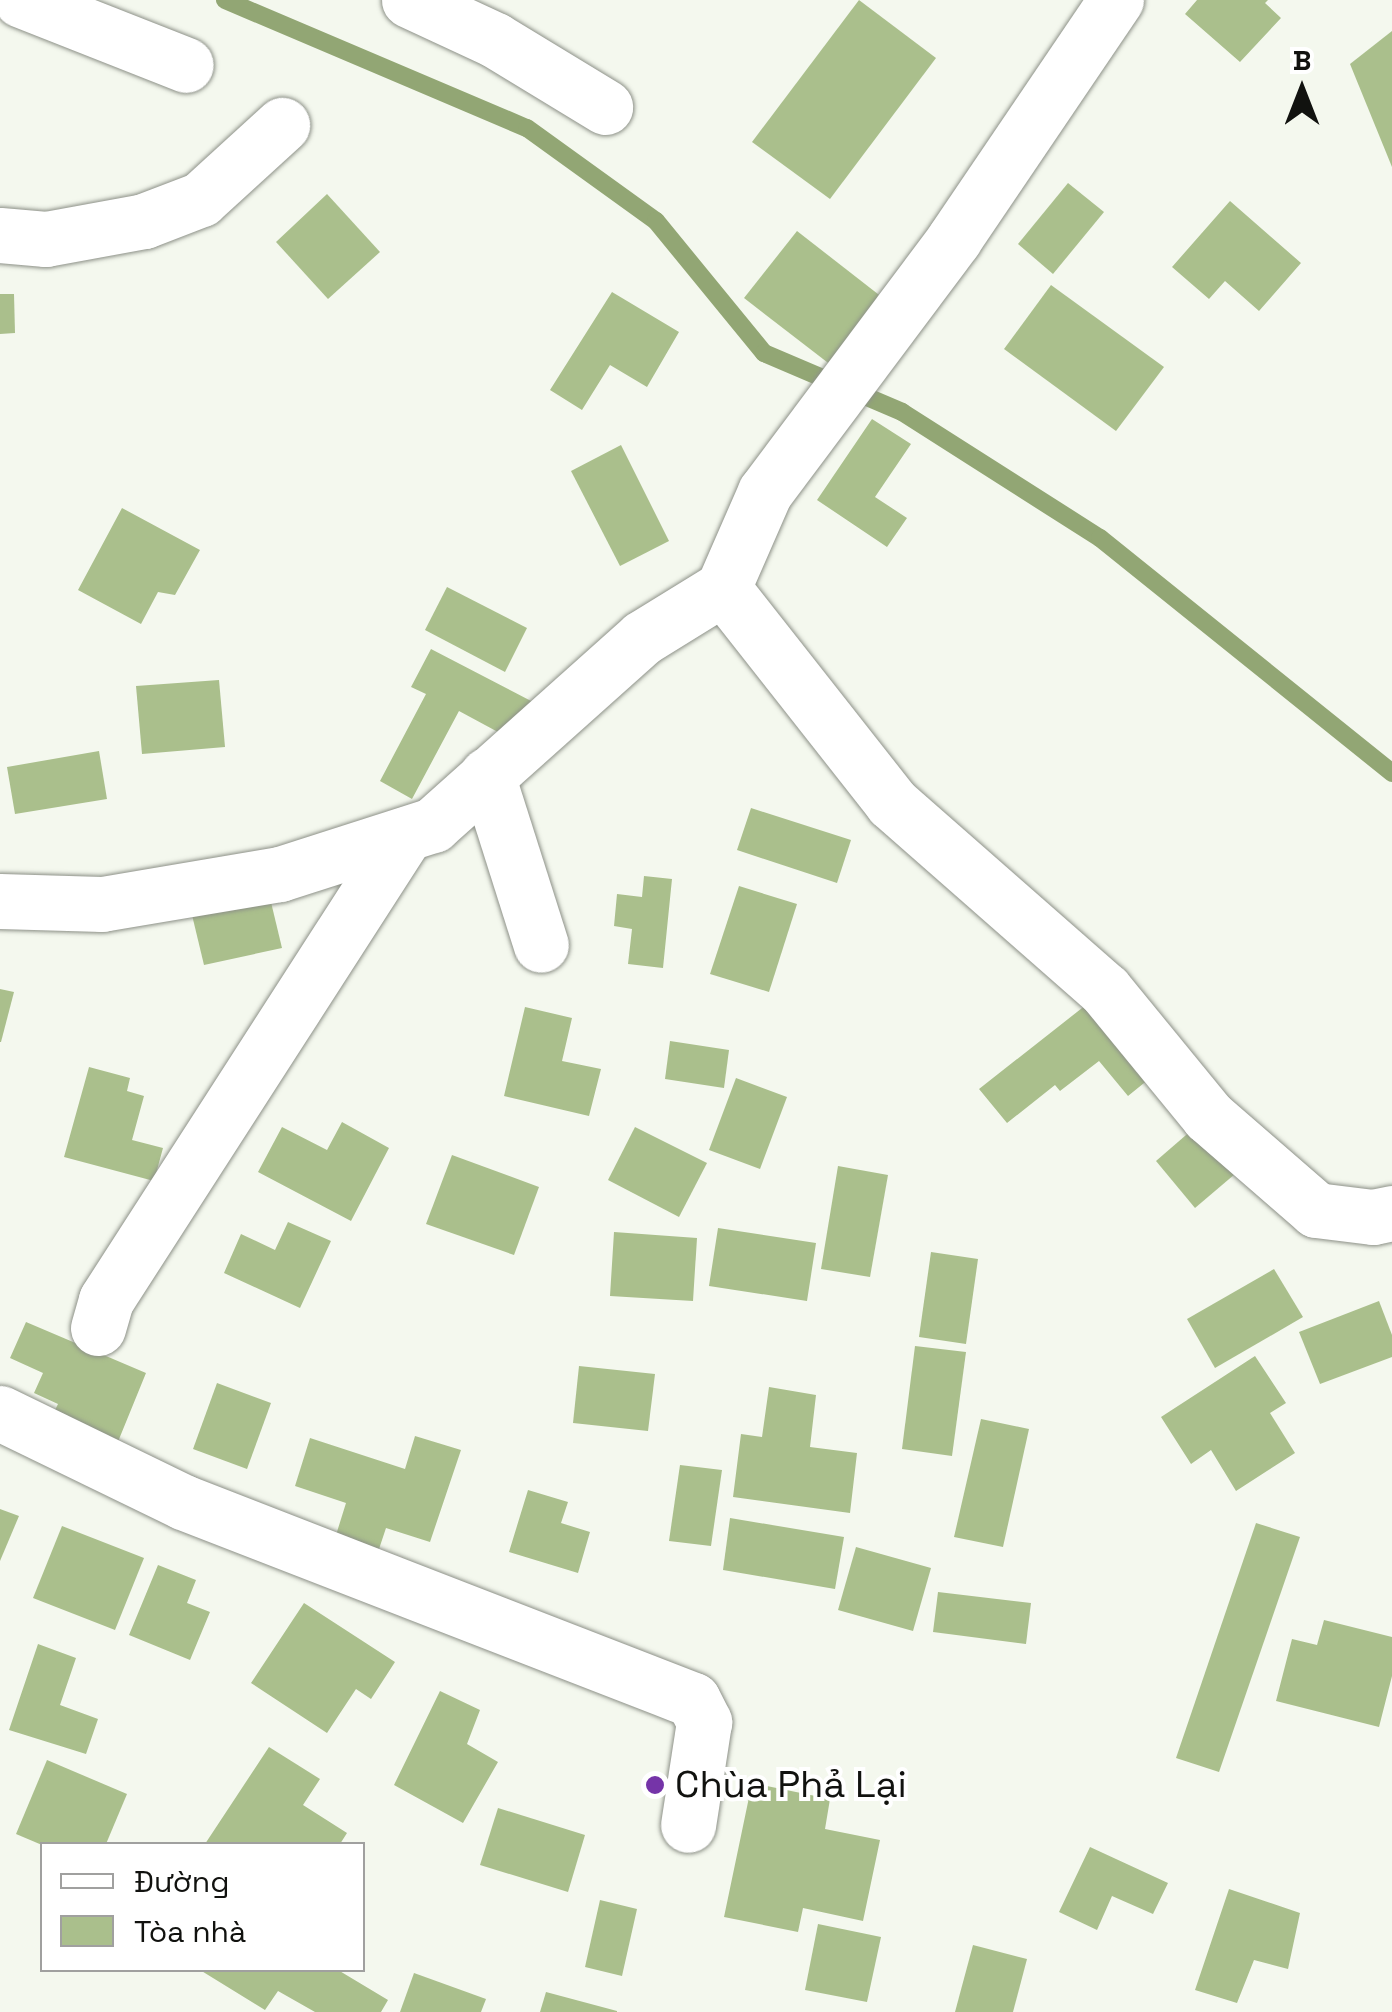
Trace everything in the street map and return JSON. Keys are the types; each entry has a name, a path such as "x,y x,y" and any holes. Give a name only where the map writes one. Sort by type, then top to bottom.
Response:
{"street":[{"path":"21,0 186,66"},
{"path":"409,0 495,40 605,107"},
{"path":"0,901 102,904 280,874 433,825 642,638 723,588 765,492 928,272 1116,0"},
{"path":"0,235 46,239 144,221 201,200 282,125"},
{"path":"723,588 892,802 1105,990 1208,1116 1316,1210 1372,1217 1392,1214"},
{"path":"488,775 541,945"},
{"path":"98,1328 106,1300 406,834"},
{"path":"0,1413 182,1502 693,1700 704,1722 688,1825"}],"building":[{"path":"859,0 936,58 830,199 752,142"},
{"path":"1197,0 1268,0 1265,3 1281,18 1240,62 1185,14"},
{"path":"1392,31 1392,167 1350,64"},
{"path":"1068,183 1104,212 1053,274 1018,244"},
{"path":"327,194 380,252 328,299 276,242"},
{"path":"1230,201 1301,263 1259,311 1225,281 1209,299 1172,267"},
{"path":"797,231 901,312 849,379 744,298"},
{"path":"1051,285 1164,367 1116,431 1004,349"},
{"path":"612,292 679,332 647,387 610,365 582,410 550,390"},
{"path":"0,294 14,294 15,333 0,334"},
{"path":"872,419 911,444 875,497 907,518 887,547 817,500"},
{"path":"621,445 669,541 620,566 571,471"},
{"path":"122,508 200,550 175,595 158,592 141,624 78,590"},
{"path":"447,587 527,628 505,672 425,630"},
{"path":"431,649 533,702 513,740 459,711 412,799 380,781 426,694 411,687"},
{"path":"219,680 225,747 142,754 136,686"},
{"path":"99,751 107,799 15,814 7,767"},
{"path":"751,808 851,840 837,883 737,850"},
{"path":"644,876 672,879 663,968 628,964 632,929 614,926 617,894 642,897"},
{"path":"739,886 797,904 769,992 710,974"},
{"path":"270,898 282,948 204,965 192,915"},
{"path":"0,989 14,992 1,1042 0,1042"},
{"path":"1105,990 1165,1066 1128,1096 1099,1061 1060,1091 1055,1085 1007,1123 979,1089"},
{"path":"525,1007 572,1018 562,1061 601,1069 589,1116 504,1096"},
{"path":"670,1041 729,1050 724,1088 665,1079"},
{"path":"89,1067 130,1078 127,1091 144,1096 132,1140 163,1148 154,1181 64,1157"},
{"path":"736,1078 787,1097 760,1169 709,1150"},
{"path":"1208,1116 1255,1157 1195,1208 1156,1161"},
{"path":"342,1122 389,1148 351,1221 258,1172 282,1127 327,1150"},
{"path":"635,1127 707,1163 679,1217 608,1180"},
{"path":"452,1155 539,1187 514,1255 426,1224"},
{"path":"838,1166 888,1175 870,1277 821,1269"},
{"path":"288,1222 331,1241 300,1308 224,1273 241,1234 275,1250"},
{"path":"718,1228 816,1243 807,1301 709,1286"},
{"path":"614,1232 697,1238 693,1301 610,1296"},
{"path":"931,1252 978,1259 966,1344 919,1337"},
{"path":"1274,1269 1303,1317 1215,1368 1187,1319"},
{"path":"1379,1301 1392,1335 1392,1357 1320,1384 1299,1332"},
{"path":"26,1322 146,1373 115,1449 49,1422 58,1404 34,1393 43,1373 10,1358"},
{"path":"915,1346 966,1352 952,1456 902,1449"},
{"path":"1255,1356 1286,1403 1270,1413 1295,1453 1236,1491 1211,1450 1191,1464 1161,1417"},
{"path":"579,1366 655,1374 648,1431 573,1423"},
{"path":"217,1383 271,1403 247,1469 193,1449"},
{"path":"769,1387 816,1395 810,1447 857,1453 850,1513 733,1497 741,1434 762,1437"},
{"path":"981,1419 1029,1429 1003,1547 954,1537"},
{"path":"415,1436 461,1450 430,1542 386,1528 379,1549 336,1535 346,1503 295,1486 310,1438 405,1469"},
{"path":"680,1465 722,1470 711,1546 669,1541"},
{"path":"528,1490 568,1502 561,1523 590,1532 578,1573 509,1552"},
{"path":"0,1509 19,1516 0,1561"},
{"path":"730,1518 844,1537 835,1589 723,1570"},
{"path":"1256,1523 1300,1537 1219,1772 1176,1758"},
{"path":"62,1526 144,1558 115,1630 33,1598"},
{"path":"856,1547 931,1568 913,1631 838,1610"},
{"path":"158,1565 196,1580 187,1603 210,1612 190,1660 129,1635"},
{"path":"938,1592 1031,1603 1026,1644 933,1632"},
{"path":"304,1603 395,1662 371,1699 356,1689 327,1733 251,1683"},
{"path":"1324,1620 1392,1637 1392,1676 1379,1727 1276,1701 1292,1639 1317,1645"},
{"path":"38,1644 76,1658 60,1705 98,1719 86,1754 9,1730"},
{"path":"440,1691 480,1710 467,1744 498,1762 463,1823 394,1785"},
{"path":"269,1747 320,1779 303,1805 347,1833 341,1842 206,1842"},
{"path":"47,1760 127,1794 107,1842 40,1844 16,1834"},
{"path":"752,1783 830,1799 825,1829 880,1840 863,1921 803,1908 798,1932 724,1917"},
{"path":"498,1808 585,1835 568,1892 480,1865"},
{"path":"1090,1847 1168,1883 1153,1914 1112,1896 1097,1930 1059,1912"},
{"path":"1229,1889 1300,1913 1288,1969 1254,1960 1237,2003 1195,1990"},
{"path":"600,1900 637,1909 622,1976 585,1967"},
{"path":"818,1924 881,1937 867,2002 805,1990"},
{"path":"973,1945 1027,1959 1013,2012 955,2012"},
{"path":"203,1972 341,1972 388,2000 381,2012 315,2012 278,1991 265,2010"},
{"path":"414,1973 486,1999 481,2012 400,2012"},
{"path":"546,1992 617,2011 617,2012 540,2012"}],"waterway":[{"path":"225,0 527,128 656,221 764,353 902,412 1100,538 1392,773"}],"place":[{"name":"Chùa Phả Lại","path":"655,1785"}]}
